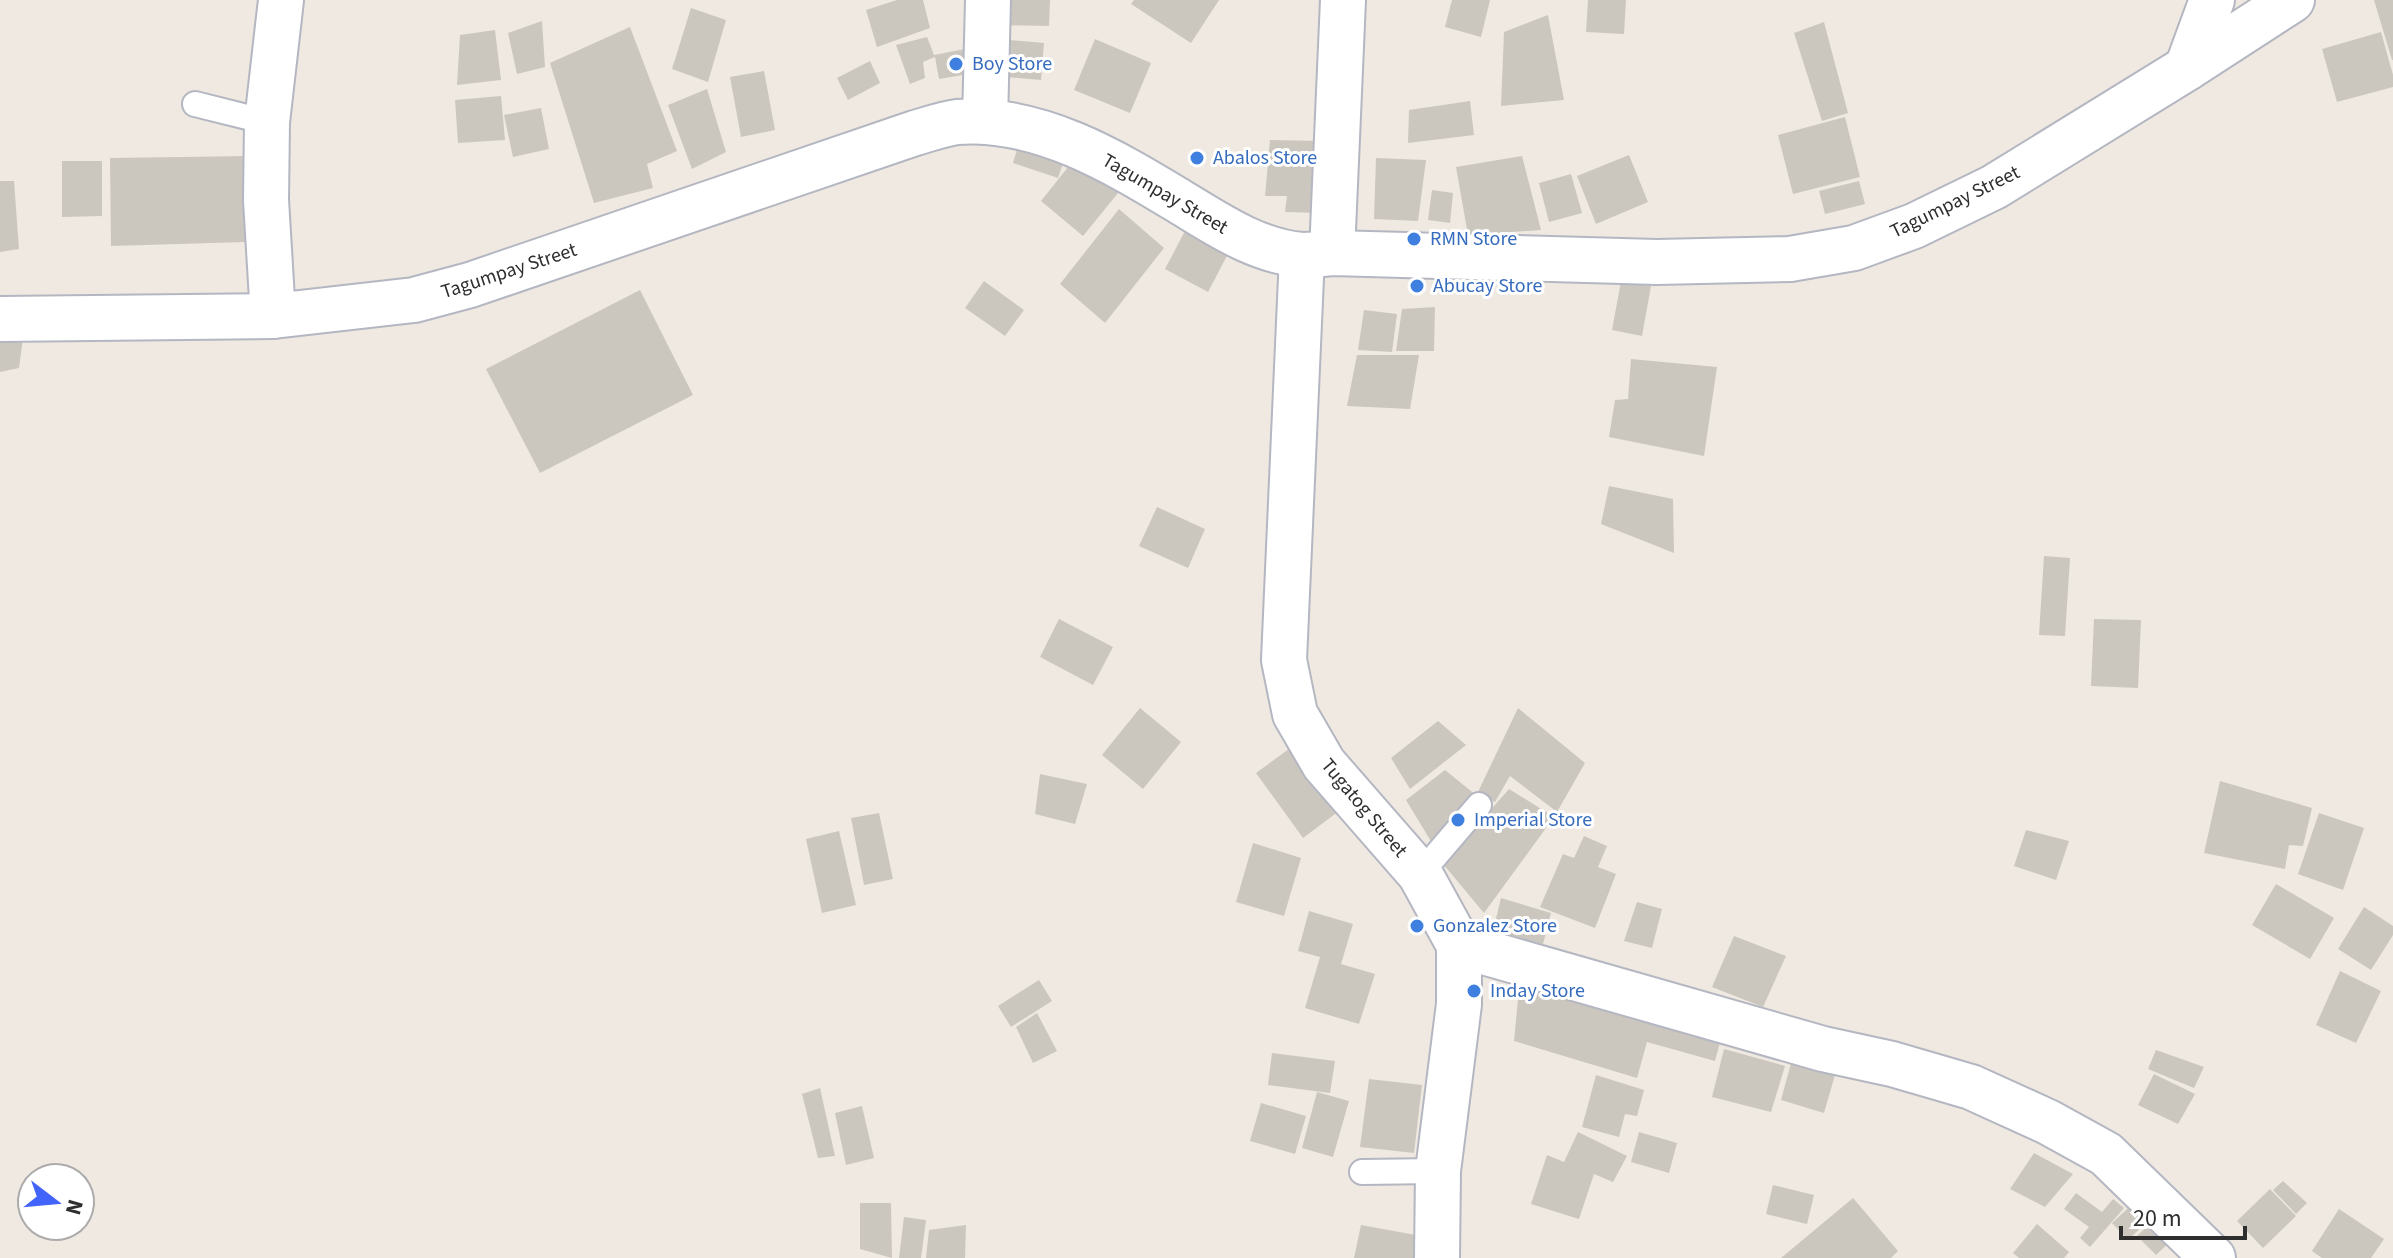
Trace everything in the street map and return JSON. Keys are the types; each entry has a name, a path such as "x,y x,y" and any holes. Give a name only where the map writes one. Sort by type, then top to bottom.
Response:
{"street":[{"path":"273,316 266,200 267,122 281,0"},
{"path":"985,122 988,0"},
{"name":"Tugatog Street","path":"1343,0 1317,254 1284,660 1295,714 1324,764 1420,874 1459,945 1459,1004 1438,1171 1437,1258"},
{"path":"2187,68 2212,0"},
{"name":"Tagumpay Street","path":"0,319 273,316 414,300 470,285 954,122 985,122 1037,131 1112,161 1227,230 1266,248 1317,254 1657,262 1790,259 1854,248 1914,226 1994,187 2292,0"},
{"path":"1459,945 1823,1049 1892,1064 1971,1087 2048,1122 2106,1154 2213,1258"}],"lane":[{"path":"195,104 267,122"},
{"path":"1420,874 1479,805"},
{"path":"1362,1172 1438,1171"}],"building":[{"path":"897,0 923,0 930,28 877,47 866,10"},
{"path":"999,0 1050,0 1049,26 999,25"},
{"path":"1134,0 1219,0 1191,43 1131,4"},
{"path":"1452,0 1490,0 1481,37 1445,27"},
{"path":"1588,0 1626,0 1624,34 1586,32"},
{"path":"2374,0 2393,0 2393,60 2392,60"},
{"path":"691,8 726,20 708,82 672,69"},
{"path":"1548,15 1564,100 1501,106 1504,32"},
{"path":"542,21 545,67 517,74 508,33"},
{"path":"1824,22 1848,113 1822,121 1794,33"},
{"path":"630,27 677,151 647,164 653,188 594,203 550,63"},
{"path":"495,30 501,80 457,85 460,35"},
{"path":"2381,32 2393,75 2393,87 2337,102 2322,49"},
{"path":"927,37 934,55 975,47 980,72 939,79 935,57 923,62 925,78 910,84 896,45"},
{"path":"1095,39 1151,63 1130,113 1074,90"},
{"path":"1009,40 1044,43 1041,80 1006,77"},
{"path":"870,61 880,83 848,100 837,78"},
{"path":"764,71 775,130 741,137 730,77"},
{"path":"707,89 726,152 692,169 668,105"},
{"path":"501,96 505,140 458,143 455,100"},
{"path":"1470,101 1474,135 1408,143 1409,110"},
{"path":"541,108 549,149 513,157 504,115"},
{"path":"1845,117 1860,177 1793,194 1778,135"},
{"path":"1270,140 1322,141 1323,213 1285,212 1287,196 1265,196"},
{"path":"1019,143 1065,157 1058,178 1013,163"},
{"path":"1629,155 1648,202 1596,224 1577,176"},
{"path":"251,156 246,242 111,246 110,158"},
{"path":"1522,156 1541,230 1468,235 1456,167"},
{"path":"1076,157 1118,193 1083,236 1041,201"},
{"path":"1376,158 1426,160 1418,221 1374,219"},
{"path":"62,161 102,161 102,216 62,217"},
{"path":"1571,174 1582,213 1549,222 1539,183"},
{"path":"0,181 14,181 19,249 0,252"},
{"path":"1859,181 1865,204 1825,214 1819,191"},
{"path":"1432,190 1453,193 1450,223 1428,220"},
{"path":"1119,209 1164,248 1105,323 1060,284"},
{"path":"1186,229 1229,252 1208,292 1165,269"},
{"path":"984,281 1024,310 1005,336 965,308"},
{"path":"1621,281 1651,286 1642,336 1612,330"},
{"path":"640,290 693,395 540,473 486,369"},
{"path":"1435,307 1434,351 1396,351 1402,309"},
{"path":"1364,310 1397,314 1392,352 1358,350"},
{"path":"0,333 23,338 19,368 0,372"},
{"path":"1357,355 1419,355 1410,409 1347,406"},
{"path":"1631,359 1717,367 1704,456 1609,437 1615,400 1628,399"},
{"path":"1609,486 1673,499 1674,553 1601,524"},
{"path":"1157,507 1205,529 1188,568 1139,546"},
{"path":"2044,556 2070,558 2065,636 2039,635"},
{"path":"1059,619 1113,647 1093,685 1040,657"},
{"path":"2094,619 2141,620 2138,688 2091,686"},
{"path":"1140,708 1181,742 1143,789 1102,755"},
{"path":"1518,708 1585,763 1557,812 1510,776 1495,802 1477,794"},
{"path":"1438,721 1466,745 1410,789 1391,758"},
{"path":"1300,741 1347,805 1303,838 1256,773"},
{"path":"1445,770 1477,796 1432,843 1406,800"},
{"path":"1040,774 1087,784 1075,824 1035,814"},
{"path":"2220,781 2312,808 2303,846 2289,845 2285,869 2204,853"},
{"path":"1509,789 1554,817 1484,913 1443,864"},
{"path":"879,813 893,879 864,885 851,818"},
{"path":"2319,813 2364,828 2343,890 2298,874"},
{"path":"2026,830 2069,841 2056,880 2014,866"},
{"path":"839,831 856,905 822,913 806,839"},
{"path":"1584,836 1607,846 1598,867 1616,874 1595,928 1540,907 1563,854 1574,858"},
{"path":"1253,843 1301,858 1284,916 1236,902"},
{"path":"2276,884 2334,918 2310,959 2252,925"},
{"path":"1501,898 1551,913 1543,944 1493,931"},
{"path":"1637,902 1662,909 1652,948 1624,941"},
{"path":"2364,907 2393,926 2393,935 2371,970 2338,949"},
{"path":"1309,911 1353,924 1341,964 1375,974 1359,1024 1305,1008 1320,957 1298,951"},
{"path":"1734,936 1786,956 1763,1007 1712,987"},
{"path":"1521,968 1725,1023 1715,1061 1647,1042 1637,1078 1514,1041"},
{"path":"2340,971 2381,991 2356,1043 2316,1025"},
{"path":"1039,980 1052,1001 1011,1027 998,1006"},
{"path":"1037,1013 1057,1051 1033,1063 1016,1027"},
{"path":"1724,1049 1785,1066 1771,1112 1712,1097"},
{"path":"2156,1050 2204,1067 2194,1088 2148,1069"},
{"path":"1272,1053 1335,1061 1330,1093 1268,1085"},
{"path":"1793,1056 1837,1068 1824,1113 1781,1100"},
{"path":"2154,1074 2195,1094 2178,1124 2138,1105"},
{"path":"1596,1075 1644,1090 1637,1116 1625,1114 1619,1137 1582,1127"},
{"path":"1369,1079 1422,1085 1414,1153 1360,1147"},
{"path":"820,1088 835,1156 818,1158 802,1094"},
{"path":"1317,1092 1349,1101 1333,1157 1302,1148"},
{"path":"1261,1103 1306,1116 1295,1154 1250,1141"},
{"path":"862,1106 874,1158 846,1165 835,1113"},
{"path":"1578,1132 1627,1156 1613,1182 1594,1174 1579,1219 1531,1204 1547,1155 1564,1162"},
{"path":"1639,1132 1677,1143 1669,1173 1631,1162"},
{"path":"2034,1153 2073,1174 2045,1207 2010,1189"},
{"path":"2283,1181 2307,1203 2296,1214 2273,1190"},
{"path":"1773,1185 1814,1195 1807,1224 1766,1214"},
{"path":"2270,1189 2296,1216 2263,1248 2237,1221"},
{"path":"2076,1193 2102,1212 2113,1199 2124,1208 2090,1247 2080,1238 2089,1227 2064,1209"},
{"path":"2140,1197 2155,1214 2128,1240 2112,1223"},
{"path":"1853,1198 1898,1251 1891,1258 1781,1258"},
{"path":"860,1203 891,1203 892,1258 860,1249"},
{"path":"2339,1209 2384,1239 2371,1258 2322,1258 2312,1251"},
{"path":"2158,1216 2176,1236 2156,1255 2137,1236"},
{"path":"904,1217 926,1220 921,1258 899,1258"},
{"path":"2037,1224 2069,1252 2064,1258 2019,1258 2013,1253"},
{"path":"966,1225 965,1258 926,1258 929,1230"},
{"path":"1361,1225 1427,1237 1423,1258 1354,1258"}],"place":[{"name":"Boy Store","path":"956,64"},
{"name":"Abalos Store","path":"1197,158"},
{"name":"RMN Store","path":"1414,239"},
{"name":"Abucay Store","path":"1417,286"},
{"name":"Imperial Store","path":"1458,820"},
{"name":"Gonzalez Store","path":"1417,926"},
{"name":"Inday Store","path":"1474,991"}]}
